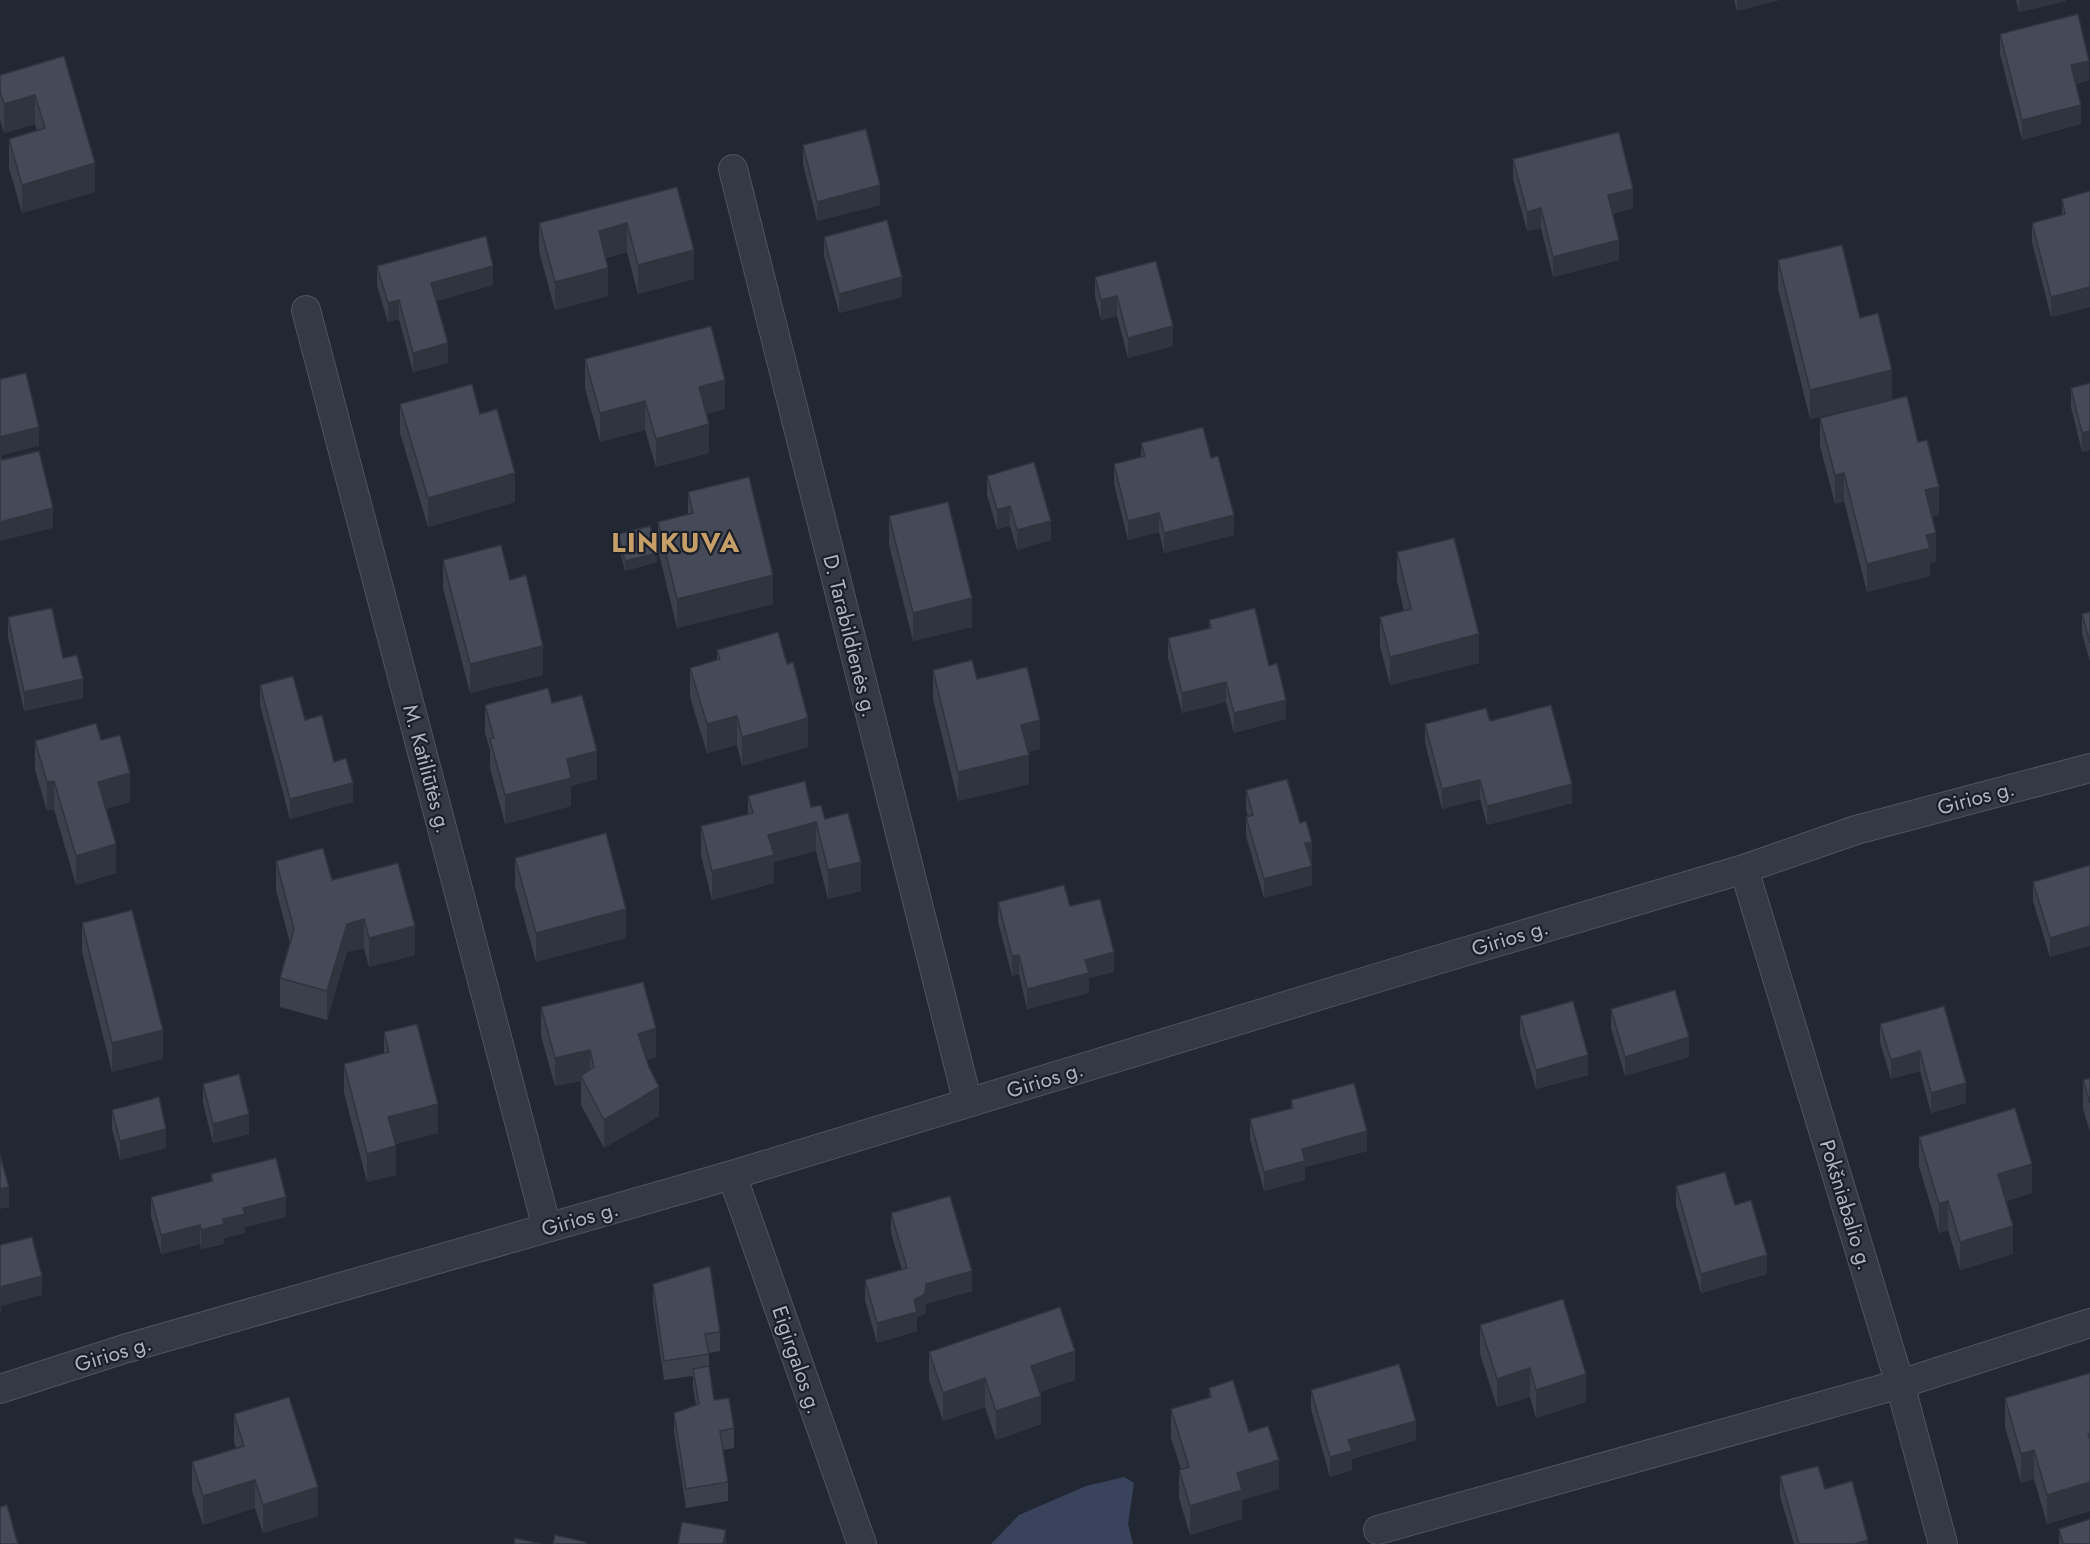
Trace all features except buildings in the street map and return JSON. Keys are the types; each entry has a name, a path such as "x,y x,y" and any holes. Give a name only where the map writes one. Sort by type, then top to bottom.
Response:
{"street":[{"name":"D. Tarabildienės g.","path":"733,169 968,1103"},
{"name":"M. Katiliūtės g.","path":"306,310 547,1228"},
{"name":"Girios g.","path":"0,1389 124,1349 732,1175 1744,868 1856,830 2090,768"},
{"name":"Pokšniabalio g.","path":"1744,868 1900,1384 1943,1544"},
{"name":"Eigirgalos g.","path":"732,1175 862,1544"},
{"path":"1378,1530 1900,1384 2090,1323"}],"water":[{"path":"1124,1477 1134,1483 1128,1524 1133,1544 991,1544 1019,1515 1086,1486"}],"district":[{"name":"LINKUVA","path":"676,542"}]}
